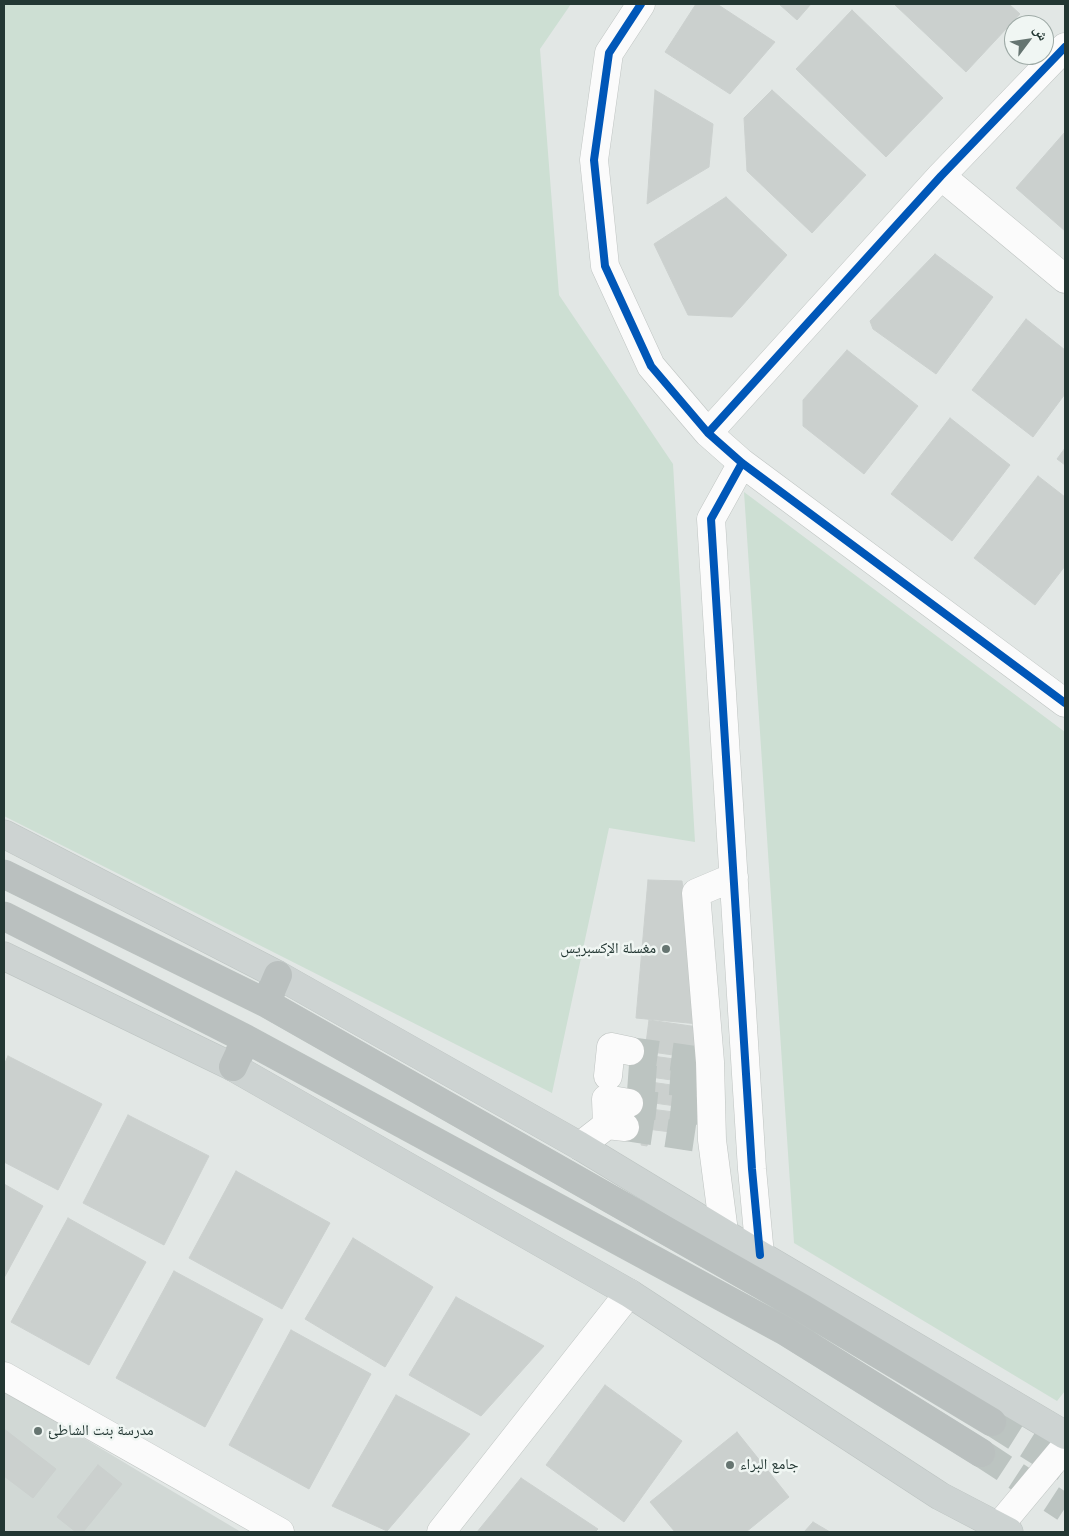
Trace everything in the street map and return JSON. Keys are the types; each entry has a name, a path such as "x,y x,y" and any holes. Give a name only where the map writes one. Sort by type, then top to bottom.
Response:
{"highway":[{"path":"4,874 266,1003 795,1304 992,1422"},
{"path":"4,916 246,1039 785,1331 980,1453"},
{"path":"266,1003 278,975"},
{"path":"232,1067 246,1039"}],"main road":[{"path":"4,834 278,975 580,1146 724,1232 760,1256 1065,1435"},
{"path":"4,956 232,1067 629,1293 940,1496 1000,1530"}],"street":[{"path":"641,4 609,53 594,160 605,266 651,366 708,433 742,462 1065,702"},
{"path":"708,433 941,176 1065,47"},
{"path":"941,176 1065,279"},
{"path":"742,462 711,519 752,1169 760,1256"},
{"path":"724,1232 712,1140 710,1062 696,893 734,877"},
{"path":"580,1146 617,1101 611,1047 630,1051"},
{"path":"712,1140 752,1169"},
{"path":"441,1532 629,1293"},
{"path":"4,1376 280,1532"},
{"path":"1000,1530 1065,1447"}],"shaded area":[{"name":"مدرسة بنت الشاطئ","path":"4,1390 140,1472 241,1532 4,1532"}],"green space":[{"path":"4,4 571,4 540,49 559,295 673,464 695,842 609,828 552,1093 4,816"},
{"path":"744,492 1065,732 1065,1391 1057,1401 794,1243"}],"building":[{"path":"696,4 717,4 775,42 730,94 665,52"},
{"path":"779,4 811,4 797,20"},
{"path":"894,4 1009,4 1020,14 1004,15 1004,31 966,72"},
{"path":"852,10 943,98 886,157 796,69"},
{"path":"655,90 713,124 709,167 647,204"},
{"path":"772,90 866,175 812,233 747,171 744,118"},
{"path":"1065,132 1065,231 1016,188"},
{"path":"726,197 787,255 732,317 688,315 654,244"},
{"path":"935,254 993,297 936,374 873,329 870,321"},
{"path":"1026,319 1065,350 1065,394 1033,437 972,390"},
{"path":"847,350 918,406 864,474 803,426 803,400"},
{"path":"950,418 1010,465 952,541 891,494"},
{"path":"1065,448 1065,465 1057,459"},
{"path":"1038,476 1065,497 1065,566 1035,605 974,558"},
{"name":"مغسلة الإكسبريس","path":"648,880 682,881 699,1024 636,1018"},
{"path":"649,1020 698,1027 694,1058 645,1051"},
{"path":"645,1055 696,1062 693,1083 643,1076"},
{"path":"8,1056 102,1104 58,1190 4,1162 4,1065"},
{"path":"643,1081 693,1088 690,1108 640,1101"},
{"path":"642,1108 690,1114 687,1134 639,1128"},
{"path":"128,1115 209,1156 164,1245 83,1203"},
{"path":"642,1139 648,1140 647,1146 641,1145"},
{"path":"679,1142 685,1143 684,1149 679,1148"},
{"path":"236,1171 330,1223 282,1309 189,1258"},
{"path":"4,1184 43,1206 4,1278"},
{"path":"68,1218 146,1262 89,1365 11,1322"},
{"path":"353,1238 433,1287 385,1367 305,1319"},
{"path":"174,1271 263,1319 205,1427 116,1378"},
{"path":"456,1297 544,1346 481,1416 409,1375"},
{"path":"291,1330 371,1374 309,1489 229,1445"},
{"path":"605,1385 682,1441 624,1522 546,1465"},
{"path":"396,1395 470,1434 387,1531 332,1506"},
{"path":"4,1429 56,1469 33,1498 4,1476"},
{"name":"جامع البراء","path":"737,1432 789,1497 746,1532 675,1532 650,1502"},
{"path":"98,1465 122,1484 83,1532 76,1532 57,1517"},
{"path":"521,1478 598,1529 595,1532 477,1532"},
{"path":"813,1522 830,1532 804,1532"}],"tunnel":[{"path":"630,1051 710,1062"},
{"path":"628,1078 711,1084"},
{"path":"629,1103 710,1112"},
{"path":"625,1127 712,1140"},
{"path":"992,1422 1065,1468"},
{"path":"981,1453 1065,1508"}],"cycle path":[{"path":"641,4 609,53 594,160 605,266 651,366 708,433 742,463 1065,703"},
{"path":"708,433 941,176 1065,47"},
{"path":"742,463 711,519 752,1169 760,1255"}],"place":[{"name":"مغسلة الإكسبريس","path":"666,949"},
{"name":"مدرسة بنت الشاطئ","path":"38,1431"},
{"name":"جامع البراء","path":"730,1465"}]}
